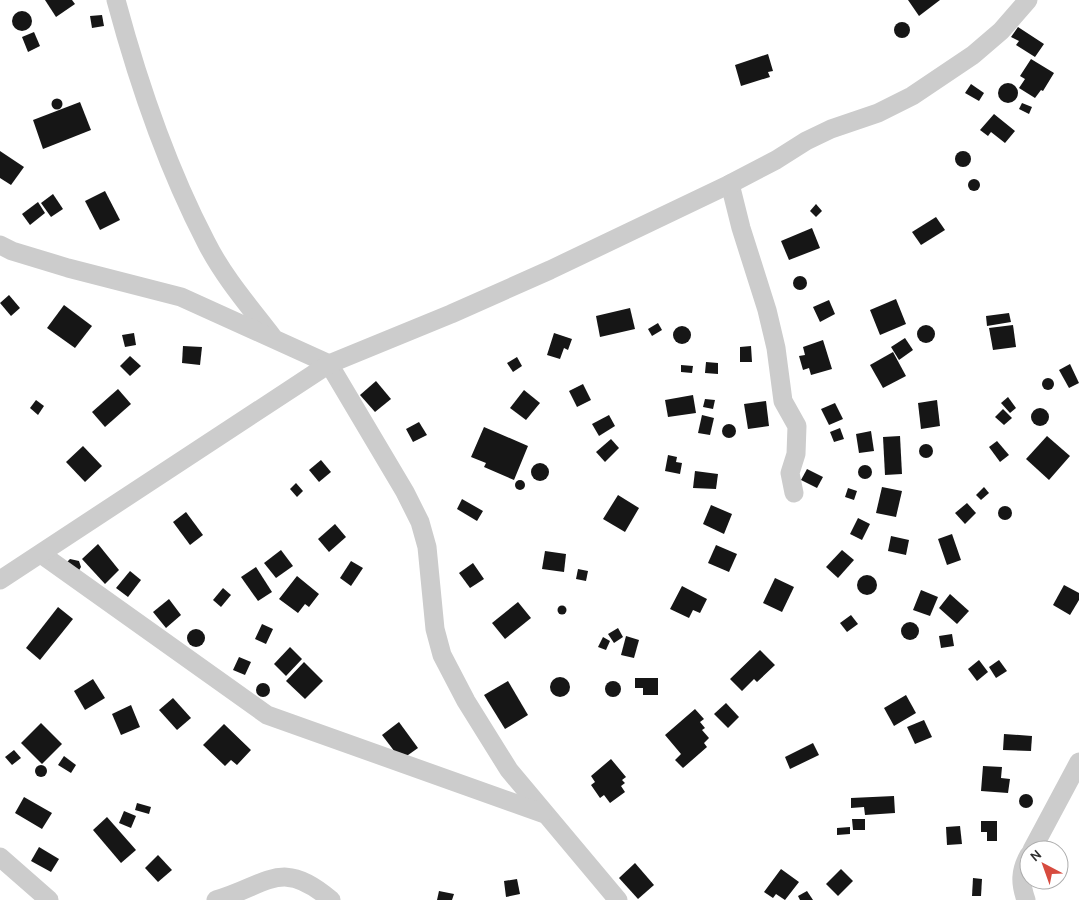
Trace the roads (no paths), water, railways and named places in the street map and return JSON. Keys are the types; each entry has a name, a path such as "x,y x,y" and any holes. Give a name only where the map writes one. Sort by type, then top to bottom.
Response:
{"street":[{"path":"116,0 140,79 172,163 207,243 229,279 274,339"},
{"path":"0,580 329,364 451,314 550,270 730,184 776,160 806,141 831,129 878,114 912,96 973,55 1002,31 1028,0"},
{"path":"730,184 741,228 769,319 778,358 783,401 797,426 796,454 790,473 794,493"},
{"path":"0,245 12,251 68,268 181,297 329,364 405,492 420,522 427,547 435,630 442,655 466,701 509,770 543,814 618,900"},
{"path":"41,554 267,715 543,814"},
{"path":"1037,840 1079,762"},
{"path":"0,857 49,900"},
{"path":"216,900 261,882 285,876 306,881 331,900"}]}
